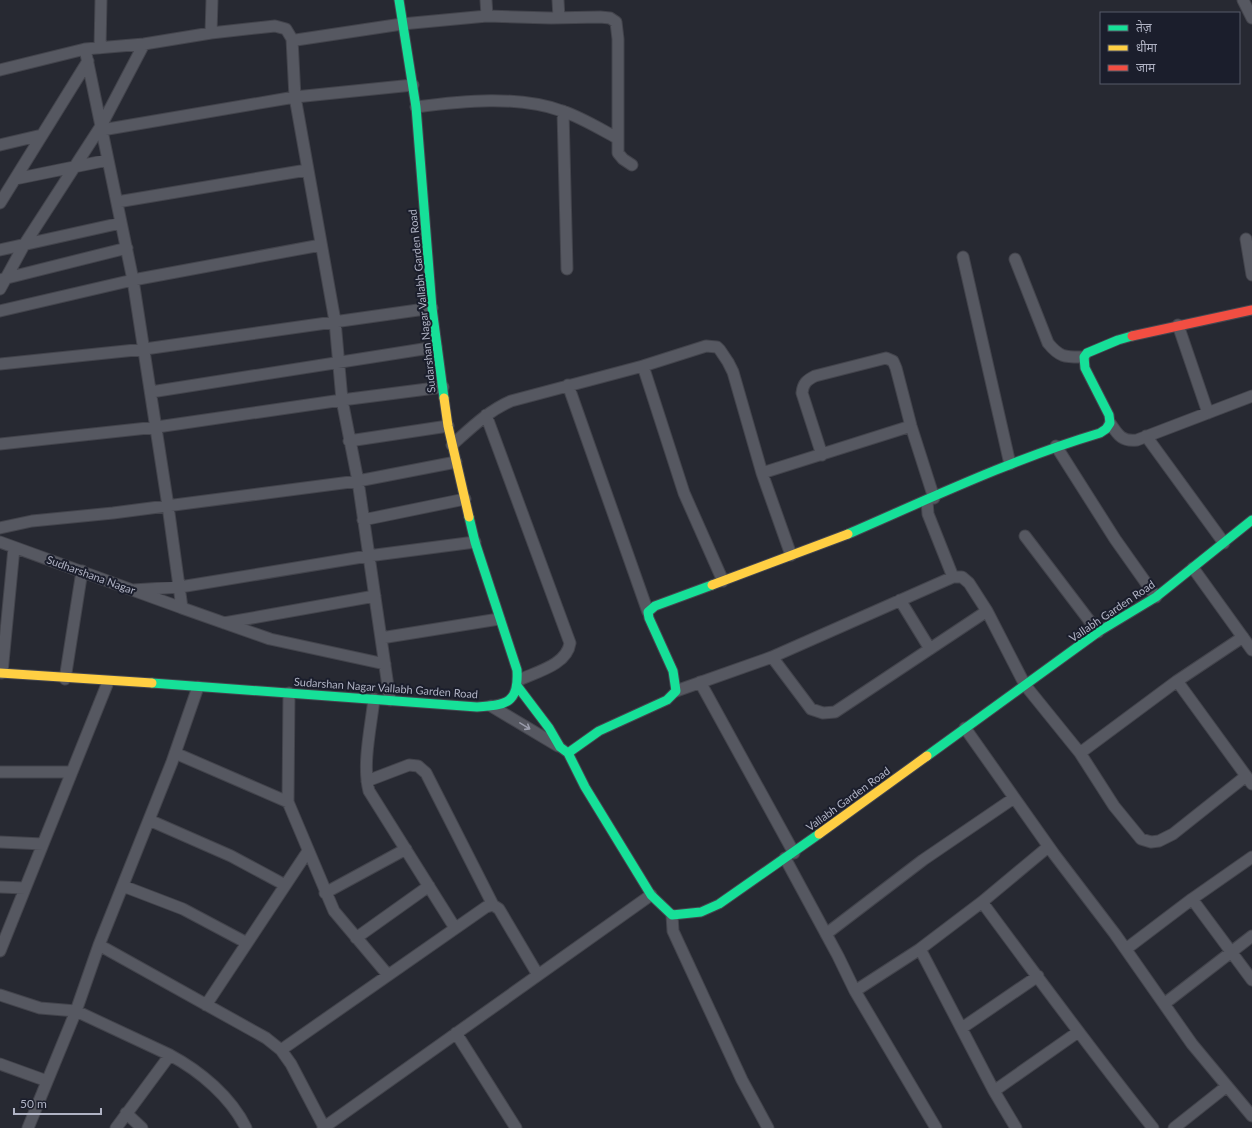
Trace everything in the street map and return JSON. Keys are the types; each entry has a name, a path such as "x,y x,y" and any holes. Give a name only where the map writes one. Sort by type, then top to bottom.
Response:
{"street":[{"path":"100,48 101,0"},
{"path":"211,34 212,0"},
{"name":"Sudarshan Nagar Vallabh Garden Road","path":"1,673 108,682 289,693 477,707 504,703 512,698 518,684 475,542 448,426 436,347 432,308 416,107 399,0"},
{"path":"486,0 487,16"},
{"path":"558,0 559,18"},
{"path":"1243,0 1252,18"},
{"path":"292,39 300,40 402,24 487,16 559,18 600,16 610,18 616,22 618,39 617,138 620,157 632,164"},
{"path":"0,70 85,49 144,44 275,26 286,29 292,39 295,97 335,321 342,400 358,481 390,700"},
{"path":"0,289 3,279 24,245 101,128 144,44"},
{"path":"85,49 133,280 145,349 182,608"},
{"path":"0,203 88,61"},
{"path":"101,128 295,97 413,85"},
{"path":"416,107 467,101 491,101 542,106 563,111 617,138"},
{"path":"563,111 567,269"},
{"path":"0,145 42,135"},
{"path":"15,179 108,160"},
{"path":"117,202 307,170"},
{"path":"0,250 121,223"},
{"path":"1246,239 1252,275"},
{"path":"0,311 133,280 322,245"},
{"path":"3,279 126,248"},
{"path":"963,257 1010,464"},
{"path":"1015,259 1048,343 1056,353 1067,357 1084,357 1092,350 1118,340 1178,325 1252,310"},
{"path":"0,364 145,349 432,308"},
{"path":"1178,325 1208,413"},
{"path":"452,445 497,407 568,385 643,366 706,346 717,348 728,362 733,372 762,473 790,555"},
{"path":"152,392 436,347"},
{"path":"1084,357 1085,368 1109,415 1110,423 1120,438 1129,441 1252,396"},
{"path":"822,455 802,393 802,386 815,376 886,358 893,361 930,500 928,514 953,577"},
{"path":"643,366 684,493 723,581"},
{"path":"568,385 651,624 673,671 676,691"},
{"path":"0,444 157,427 443,387"},
{"path":"486,415 570,643 569,651 565,657 557,663 518,684 564,750 585,787 652,895 672,915 673,931 742,1080 768,1128"},
{"path":"648,612 655,606 790,555 836,540 1010,464 1056,446 1100,432 1106,429 1110,423"},
{"path":"349,441 448,426"},
{"path":"762,473 911,426"},
{"path":"1146,436 1224,543"},
{"path":"1056,446 1115,539 1156,597"},
{"path":"0,528 32,521 168,506 358,481 456,462"},
{"path":"363,520 465,499"},
{"name":"Vallabh Garden Road","path":"672,915 701,912 710,909 790,856 1098,632 1156,597 1252,520"},
{"path":"1025,536 1098,632"},
{"name":"Sudharshana Nagar","path":"0,542 270,639 385,664"},
{"path":"133,590 180,587 368,556 475,542"},
{"path":"1,673 5,592 14,548"},
{"path":"1193,568 1252,650"},
{"path":"65,678 82,572"},
{"path":"564,750 667,700 676,691 772,657 953,577 962,577 969,583 987,611 1025,685 1080,753 1114,806 1133,831 1141,839 1151,842 1159,841 1173,834 1249,780 1177,681"},
{"path":"223,623 375,596"},
{"path":"900,600 930,649"},
{"path":"772,657 810,709 823,713 835,712 987,611"},
{"path":"381,638 499,619"},
{"path":"1080,753 1177,681 1243,637"},
{"path":"0,951 108,682"},
{"path":"700,682 790,856 826,934 855,991 936,1128"},
{"path":"28,1128 76,1011 99,945 175,753 198,687"},
{"path":"289,693 288,802 334,911 388,975"},
{"path":"374,699 367,781 369,791 455,928"},
{"path":"491,706 564,750"},
{"path":"965,728 1048,846 1126,949 1192,1044 1252,1116"},
{"path":"175,753 288,802"},
{"path":"367,781 409,765 418,766 426,773 493,905 499,909 505,917 538,975"},
{"path":"0,772 72,772"},
{"path":"826,934 923,860 1014,798"},
{"path":"149,820 230,856 285,885"},
{"path":"0,842 43,844"},
{"path":"855,991 920,949 982,902 1048,846"},
{"path":"325,892 406,849"},
{"path":"206,1005 308,851"},
{"path":"1126,949 1192,898 1252,858"},
{"path":"123,886 183,909 247,943"},
{"path":"356,938 429,886"},
{"path":"0,887 25,888"},
{"path":"99,945 266,1038 281,1050 291,1064 324,1128 652,895"},
{"path":"1192,898 1252,980"},
{"path":"982,902 1078,1032 1153,1128"},
{"path":"281,1050 455,928 486,907 493,905"},
{"path":"1164,1004 1252,936"},
{"path":"920,949 994,1091 1016,1128"},
{"path":"962,1028 1038,976"},
{"path":"0,995 40,1008 76,1011 170,1055 210,1082 231,1104 246,1128"},
{"path":"994,1091 1078,1032"},
{"path":"456,1033 516,1128"},
{"path":"116,1128 170,1055"},
{"path":"0,1064 47,1080"},
{"path":"1174,1128 1227,1086"},
{"path":"126,1113 142,1128"}],"traffic: fast":[{"path":"399,0 416,107 432,308 444,398"},
{"path":"848,534 1004,467 1068,443 1100,433 1106,429 1110,423 1109,415 1085,368 1084,357 1087,353 1118,340 1132,336"},
{"path":"152,683 477,707 496,705 509,700 513,696 516,689 517,670 475,542 469,517"},
{"path":"927,756 1098,632 1156,597 1252,520"},
{"path":"568,753 599,731 667,700 676,691 673,671 649,618 648,612 655,606 712,585"},
{"path":"518,687 549,728 560,747 568,753 585,787 651,895 672,915 701,912 719,904 819,834"}],"traffic: slow":[{"path":"444,398 448,426 469,517"},
{"path":"712,585 848,534"},
{"path":"0,673 152,683"},
{"path":"819,834 927,756"}],"traffic: jam":[{"path":"1132,336 1252,310"}]}
